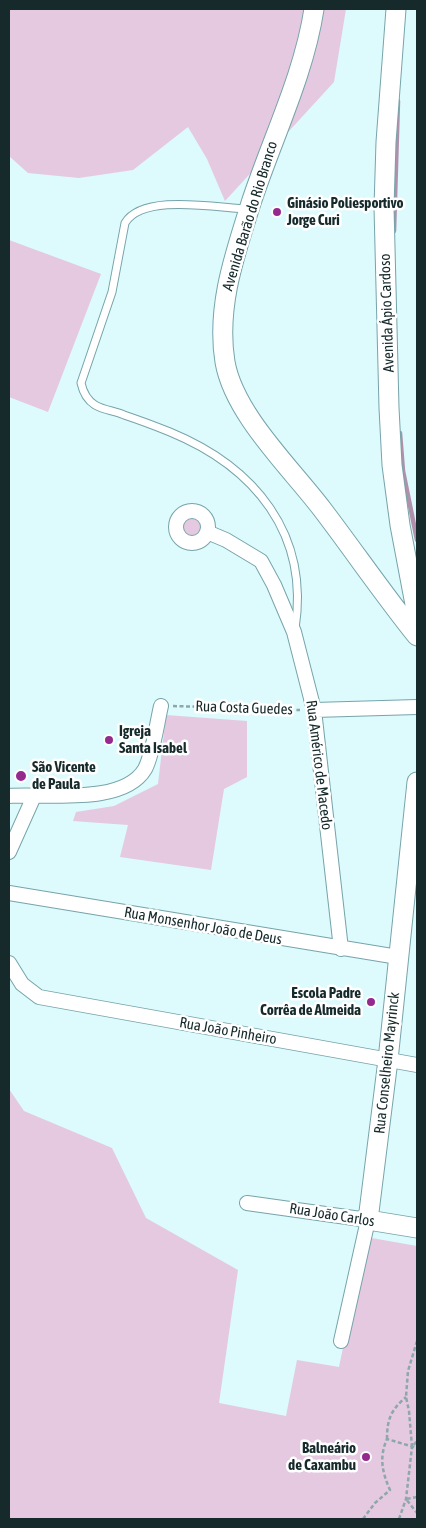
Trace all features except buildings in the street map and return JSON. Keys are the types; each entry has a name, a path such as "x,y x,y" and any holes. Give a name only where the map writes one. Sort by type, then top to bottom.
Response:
{"street":[{"name":"Avenida Barão do Rio Branco","path":"314,9 309,34 291,93 249,209 228,279 223,315 225,363 234,389 251,420 320,506 417,636"},
{"name":"Avenida Ápio Cardoso","path":"396,9 386,142 384,207 389,408 396,490 417,615"},
{"name":"Rua Américo de Macedo","path":"207,532 226,540 261,561 274,584 294,632 314,710 341,949"},
{"path":"9,796 36,794 71,797 118,788 137,779 146,768 162,706"},
{"name":"Rua Costa Guedes","path":"314,710 417,707"},
{"name":"Rua Conselheiro Mayrinck","path":"341,1341 368,1220 388,1060 398,957 414,852 417,782"},
{"path":"9,852 36,794"},
{"name":"Rua Monsenhor João de Deus","path":"9,893 398,957"},
{"name":"Rua João Pinheiro","path":"9,963 22,984 39,998 417,1065"},
{"name":"Rua João Carlos","path":"247,1202 417,1228"}],"lane":[{"path":"249,209 165,205 140,209 130,215 125,223 112,292 81,383 86,395 95,405 172,433 205,450 233,468 260,493 272,508 292,555 299,593 294,632"}],"path":[{"name":"Rua Costa Guedes","path":"162,706 314,710"},
{"path":"398,1519 406,1499 412,1447 406,1397 408,1371 417,1341"},
{"path":"363,1519 375,1503 390,1490 383,1474 382,1451 387,1438 387,1422 394,1407 406,1397"},
{"path":"387,1438 417,1448"},
{"path":"412,1447 417,1441"},
{"path":"406,1499 417,1497"},
{"path":"406,1499 417,1514"}],"shaded area":[{"path":"9,9 346,9 334,82 225,201 207,159 188,127 133,170 79,178 28,173 9,156"},
{"path":"9,240 101,274 48,412 9,397"},
{"path":"192,515 201,518 204,527 201,536 192,539 183,536 180,527 183,518"},
{"path":"166,715 247,721 247,777 224,789 211,870 120,857 128,825 73,821 76,812 114,806 158,784"},
{"path":"9,1089 24,1111 112,1148 146,1218 238,1270 219,1403 286,1416 297,1360 339,1367 366,1237 417,1246 417,1519 9,1519"}],"waterway":[{"path":"394,231 398,101"},
{"path":"400,433 403,471 417,540"}],"place":[{"name":"Ginásio Poliesportivo Jorge Curi","path":"277,212"},
{"name":"Igreja Santa Isabel","path":"109,740"},
{"name":"São Vicente de Paula","path":"21,776"},
{"name":"Escola Padre Corrêa de Almeida","path":"371,1002"},
{"name":"Balneário de Caxambu","path":"366,1457"}]}
